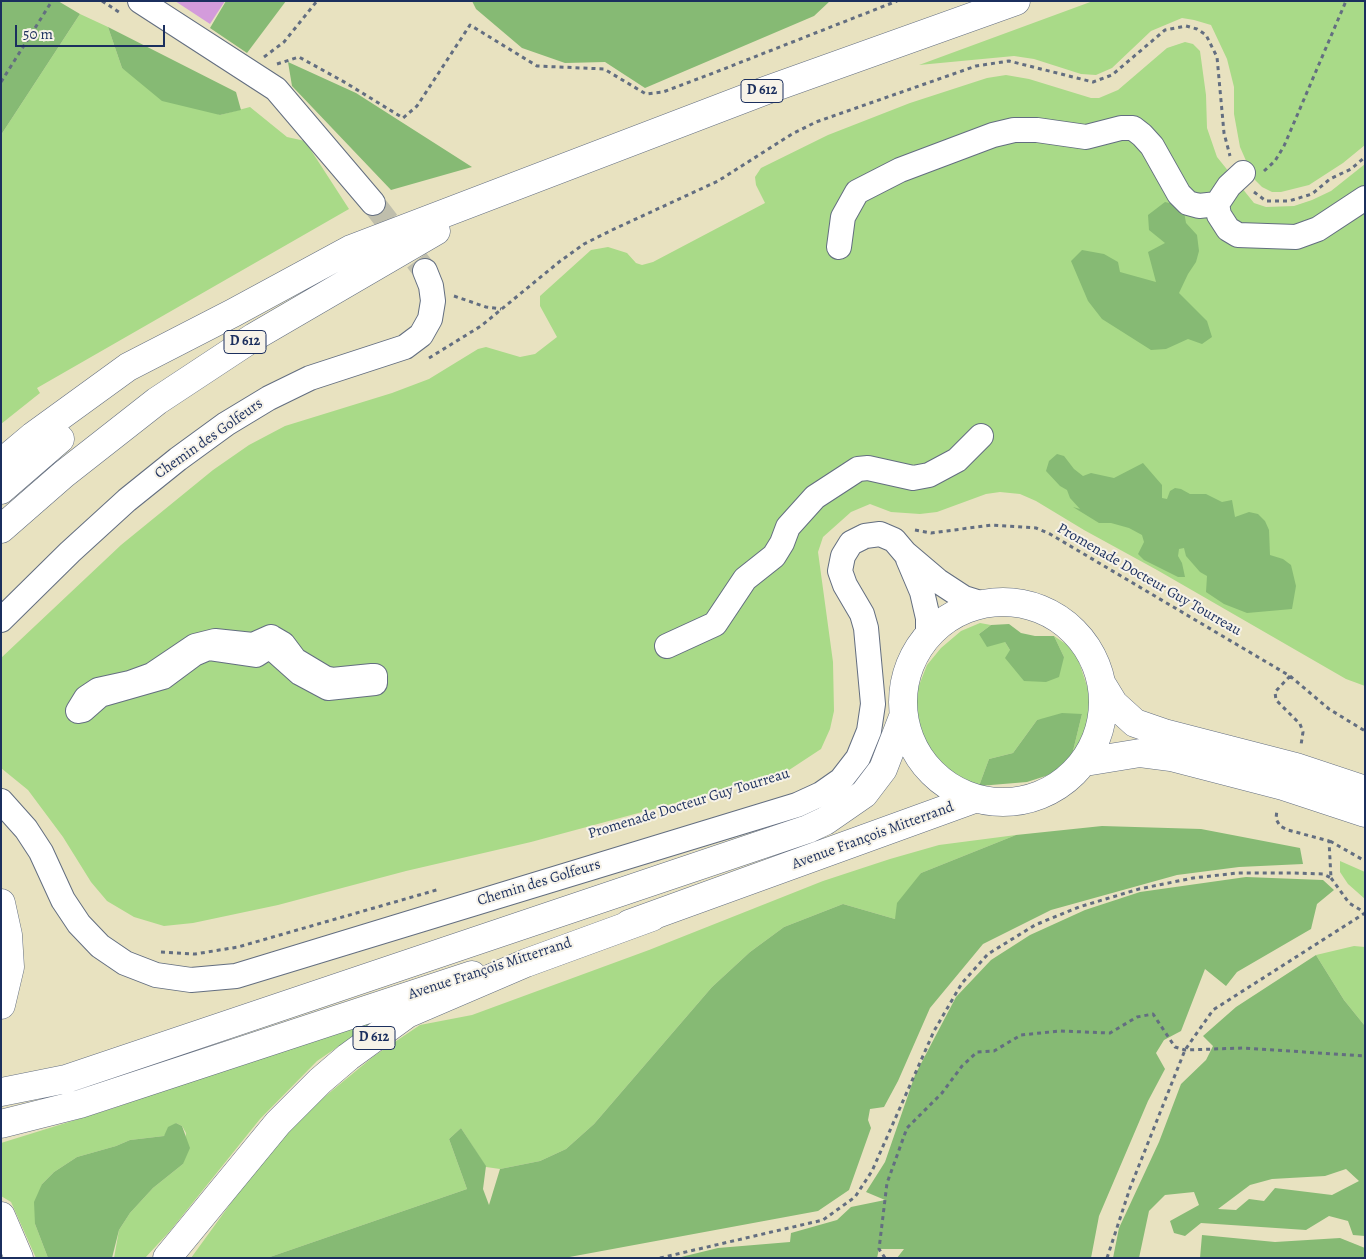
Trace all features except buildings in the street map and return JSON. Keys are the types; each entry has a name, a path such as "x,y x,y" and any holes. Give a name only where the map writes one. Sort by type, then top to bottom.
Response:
{"main road":[{"name":"D 612","path":"1,463 33,436 128,367 233,314 351,249 767,90 1016,1"},
{"name":"D 612","path":"1,529 64,474 157,400 254,337 512,188"},
{"name":"D 612","path":"1,490 47,449 136,379 233,314"},
{"path":"1103,686 1102,726 1085,762 1055,788 1018,802 974,799 943,784 916,754 903,717 904,678 921,642 928,634 951,615 980,603 1028,603 1063,620 1090,649 1103,686 1114,704 1135,723 1164,733 1296,767 1365,790"},
{"name":"Avenue François Mitterrand","path":"1,1092 66,1079 817,825 864,794 883,769 903,717"},
{"path":"1085,762 1140,753 1171,757 1283,786 1365,813"},
{"name":"Avenue François Mitterrand","path":"1,1124 80,1104 652,917 950,806 974,799"},
{"path":"1,903 8,935 10,967 1,1005"},
{"name":"D 612","path":"167,1258 278,1123 348,1057 407,1014 526,963 652,917"},
{"path":"1,1216 19,1258"}],"street":[{"path":"140,1 276,89 373,203"},
{"path":"839,247 843,217 857,192 900,170 993,135 1014,130 1037,130 1086,137 1121,128 1132,128 1152,146 1179,194 1188,203 1199,206 1217,204"},
{"path":"1243,173 1229,186 1217,204 1219,215 1228,229 1238,235 1296,236 1318,228 1365,198"},
{"name":"Chemin des Golfeurs","path":"1,620 70,552 127,500 226,424 269,398 310,378 405,347 421,335 430,318 433,301 431,286 425,271"},
{"path":"667,646 715,624 745,579 774,556 782,544 788,527 814,497 858,469 868,468 913,478 928,475 957,460 981,436"},
{"name":"Chemin des Golfeurs","path":"1,801 26,829 41,852 63,900 79,924 100,946 125,963 156,975 191,980 236,976 797,805 821,794 841,780 858,758 869,731 872,704 866,628 862,614 845,585 840,571 843,556 851,543 864,536 880,534 894,540 905,553 938,581 964,598 980,603"},
{"name":"Chemin des Golfeurs","path":"905,553 922,592 928,618 928,634"},
{"path":"271,637 284,644 295,660 326,678 332,680 375,676 375,683 328,688 300,673 272,648 251,655 247,652 208,648 194,654 163,678 100,695 83,710 78,711 86,698 98,690 130,683 152,675 187,650 215,641 253,645 271,637"}],"path":[{"path":"1,82 52,1"},
{"path":"251,72 259,61 284,42 317,1"},
{"path":"251,72 299,58 346,83 403,118 417,106 470,25 536,66 604,69 646,94 663,92 897,1"},
{"path":"1243,173 1253,174 1264,171 1274,161 1284,146 1346,1"},
{"path":"427,359 482,326 584,244 718,181 792,134 816,122 946,75 996,62 1028,65 1083,80 1103,80 1126,64 1165,30 1175,26 1197,29 1206,35 1213,45 1217,57 1226,142 1233,164 1243,173 1252,190 1266,201 1289,201 1312,194 1330,179 1351,169 1365,156"},
{"path":"425,271 442,289 461,300 502,309"},
{"name":"Promenade Docteur Guy Tourreau","path":"910,528 931,533 992,525 1036,528 1058,539 1290,676 1329,709 1365,731"},
{"path":"1290,676 1275,692 1276,700 1300,724 1303,732 1301,743"},
{"path":"1276,811 1276,819 1280,826 1288,830 1329,840 1365,861"},
{"path":"1329,840 1331,878"},
{"path":"660,1258 823,1220 855,1196 872,1170 934,1032 962,982 988,954 1035,925 1104,899 1138,889 1193,878 1238,873 1323,874 1331,878 1349,903 1364,913 1214,1010 1185,1050 1130,1188 1107,1258"},
{"path":"159,952 195,954 238,947 446,887"},
{"path":"885,1258 879,1249 887,1183 907,1128 942,1093 962,1066 977,1052 994,1051 1021,1035 1060,1031 1110,1032 1137,1017 1154,1014 1175,1047 1185,1050 1243,1048 1365,1056"}],"green space":[{"path":"1,1 58,1 80,14 1,135"},
{"path":"226,1 286,1 247,53 210,28"},
{"path":"472,1 830,1 814,16 645,88 605,62 565,63 522,48 476,9"},
{"path":"1093,1 1365,1 1365,145 1343,163 1309,185 1281,192 1272,192 1262,187 1254,179 1240,147 1234,114 1234,87 1227,59 1211,25 1194,20 1182,18 1151,31 1112,68 1096,75 1081,74 1034,59 1014,56 919,65"},
{"path":"80,14 108,27 122,68 220,115 250,107 287,137 305,141 349,209 37,388 40,393 1,424 1,135"},
{"path":"108,27 236,92 241,110 220,115 162,101 122,68"},
{"path":"1185,42 1193,44 1200,51 1206,95 1207,128 1217,157 1254,203 1266,207 1294,206 1312,200 1331,191 1365,164 1365,686 1346,679 1036,501 1020,494 1000,492 986,494 937,512 920,514 891,512 870,504 851,512 823,537 818,552 833,662 834,711 830,729 821,749 783,774 531,842 406,871 278,905 193,923 164,926 134,917 107,901 91,882 63,837 28,790 1,768 1,658 121,545 213,470 249,445 285,426 392,393 429,379 478,349 486,347 520,357 535,354 557,337 540,306 540,296 591,250 608,247 627,253 636,263 642,265 653,262 765,203 756,185 755,177 761,168 828,135 910,103 987,78 1006,75 1029,79 1091,98 1099,98 1118,90 1167,48"},
{"path":"288,62 356,93 472,167 391,190 292,86"},
{"path":"1165,202 1183,206 1186,223 1197,235 1199,251 1196,262 1179,293 1207,321 1212,337 1202,344 1188,339 1166,349 1151,350 1102,319 1088,301 1071,261 1082,250 1104,254 1118,262 1120,272 1156,282 1148,252 1165,243 1149,230 1148,215"},
{"path":"1057,454 1064,456 1074,469 1083,476 1091,473 1114,478 1143,463 1162,485 1162,498 1167,499 1170,491 1175,488 1181,489 1190,494 1206,494 1222,502 1232,500 1235,517 1249,512 1258,514 1265,521 1269,530 1270,555 1283,559 1291,565 1296,586 1292,609 1247,613 1224,604 1206,592 1207,576 1200,572 1186,556 1184,548 1179,549 1178,556 1182,563 1185,577 1178,577 1144,560 1138,554 1144,542 1142,535 1129,528 1111,523 1099,523 1073,507 1080,509 1070,498 1067,490 1060,486 1046,471 1049,461"},
{"path":"980,623 991,625 979,634 1005,642 1010,650 1064,657 1054,636 1075,650 1092,701 1090,717 1072,755 1082,714 1037,720 1013,753 989,759 979,786 959,780 933,757 922,737 916,713 918,688 927,665 941,648 961,631"},
{"path":"1009,624 1021,633 1035,636 1054,636 1064,657 1059,677 1046,682 1024,681 1005,658 1010,650 1005,642 987,647 979,634 991,625"},
{"path":"1062,713 1082,714 1072,755 1055,773 1027,782 979,786 989,759 1013,753 1037,720"},
{"path":"1102,826 1201,829 1300,848 1303,864 1239,867 1177,875 1051,910 983,944 930,1008 898,1081 884,1107 870,1109 868,1120 871,1128 849,1190 818,1211 564,1258 267,1258 467,1189 449,1139 461,1128 486,1166 483,1189 489,1205 500,1169 540,1161 566,1149 594,1124 712,987 750,952 784,927 843,904 895,919 897,903 921,873 1016,835"},
{"path":"1016,835 921,873 895,919 843,904 784,927 750,952 712,987 594,1124 566,1149 540,1161 500,1169 486,1167 461,1128 449,1139 467,1189 267,1258 191,1258 260,1163 305,1113 374,1056 420,1025 472,1015 649,950 823,881 890,859 939,845"},
{"path":"1340,861 1365,872 1365,899 1348,884 1340,872"},
{"path":"1246,877 1323,880 1334,890 1317,904 1311,929 1237,972 1226,986 1205,969 1181,1031 1164,1040 1156,1053 1165,1069 1148,1101 1099,1216 1091,1258 897,1258 904,1249 879,1249 877,1258 677,1258 718,1248 790,1242 791,1233 837,1220 851,1207 885,1200 866,1192 885,1162 915,1075 956,997 991,960 1030,935 1085,910 1140,892"},
{"path":"1354,946 1365,947 1365,1026 1344,1000 1316,955"},
{"path":"1316,955 1344,1000 1365,1026 1365,1236 1353,1235 1348,1221 1329,1216 1306,1230 1201,1223 1185,1236 1174,1233 1170,1221 1199,1205 1194,1192 1165,1195 1149,1211 1139,1258 1113,1258 1119,1228 1159,1142 1181,1084 1206,1060 1213,1046 1203,1036 1236,1007","holes":["1346,1169 1359,1181 1332,1195 1275,1188 1264,1201 1249,1199 1236,1210 1218,1209 1250,1185 1272,1179 1325,1176"]},
{"path":"392,1010 317,1061 260,1119 170,1231 145,1258 114,1258 119,1230 130,1213 153,1188 183,1164 186,1133 182,1126 176,1123 164,1136 130,1140 77,1157 54,1172 42,1184 35,1224 48,1258 36,1258 11,1202 1,1196 1,1143 114,1108"},
{"path":"176,1123 182,1126 190,1148 183,1164 153,1188 130,1213 119,1230 112,1258 48,1258 35,1224 34,1202 42,1184 54,1172 77,1157 130,1140 164,1136 168,1127"},
{"path":"1202,1235 1275,1242 1340,1238 1365,1248 1365,1258 1200,1258"}],"tunnel":[{"path":"373,203 425,271"}]}
